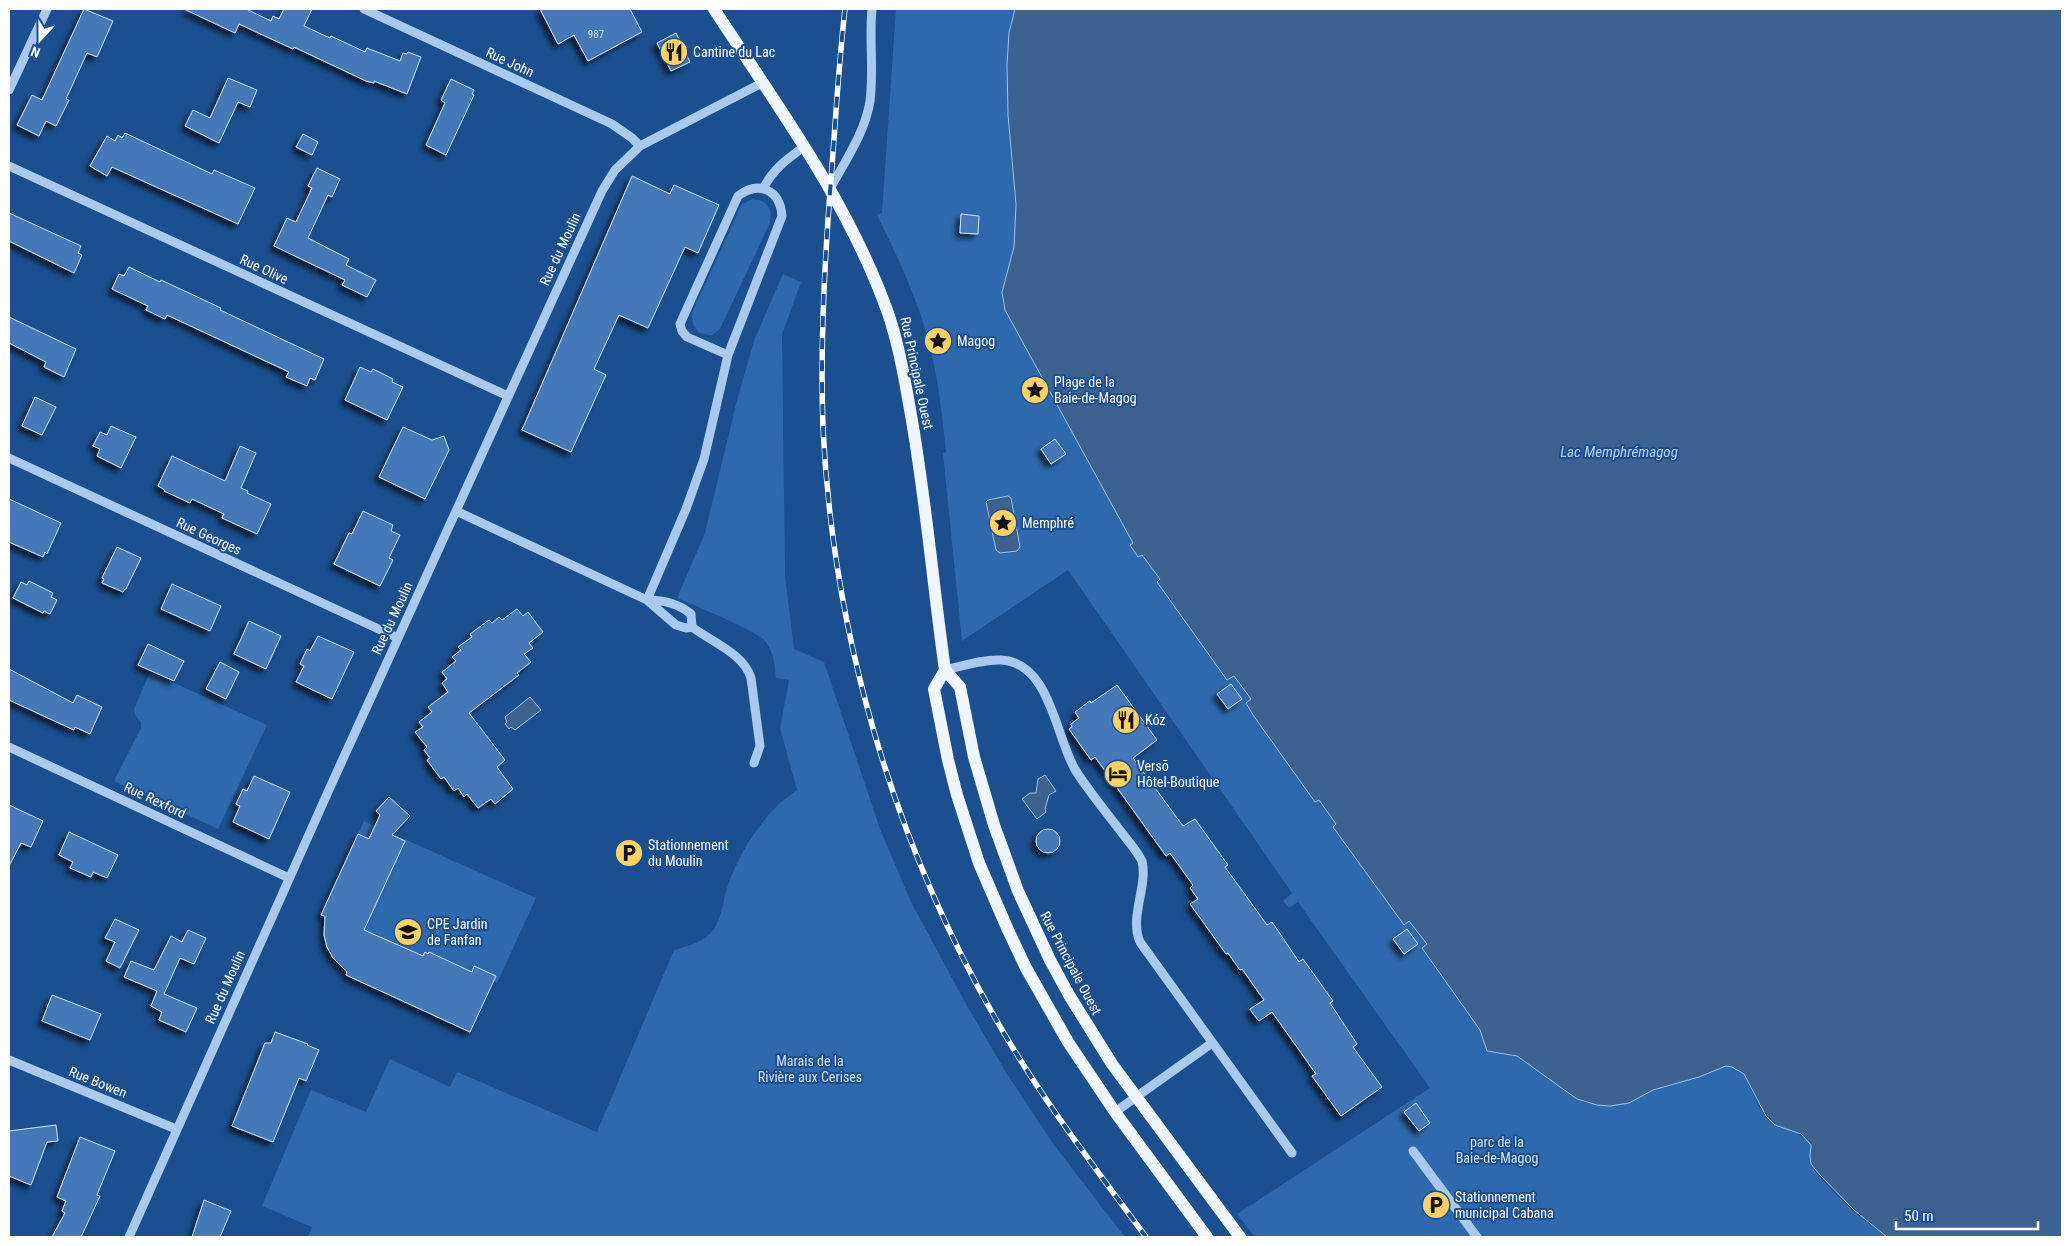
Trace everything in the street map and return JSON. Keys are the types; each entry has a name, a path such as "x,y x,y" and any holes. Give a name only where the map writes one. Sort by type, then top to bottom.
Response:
{"main road":[{"name":"Rue Principale Ouest","path":"714,9 805,146 830,189 856,237 888,315 900,358 923,491 945,670 960,687 983,791 1005,858 1029,915 1094,1037 1240,1237"},
{"path":"945,670 934,689 940,724 957,795 979,863 1008,930 1034,983 1068,1042 1115,1112 1208,1237"}],"street":[{"path":"9,90 47,9"},
{"name":"Rue John","path":"364,9 612,124 640,146"},
{"path":"830,189 852,149 867,114 871,84 870,40 872,9"},
{"name":"Rue du Moulin","path":"129,1237 289,878 602,191 615,170 640,146 762,83"},
{"path":"763,189 780,165 805,146"},
{"name":"Rue Olive","path":"9,166 508,396"},
{"path":"647,600 686,509 704,459 728,355 782,216 778,199 771,192 763,189 754,188 738,196 680,324 682,331 687,337 728,355"},
{"name":"Rue Georges","path":"9,458 398,638"},
{"path":"456,511 647,600 676,625 686,628 692,627 741,661 750,673 760,746 754,763"},
{"path":"647,600 661,600 685,609 691,614 692,627"},
{"path":"945,670 995,660 1004,660 1019,665 1039,685 1054,712 1073,766 1142,861 1144,874 1137,932 1140,942 1292,1153"},
{"name":"Rue Rexford","path":"9,747 289,878"},
{"path":"1115,1112 1212,1043"},
{"name":"Rue Bowen","path":"9,1060 176,1129"},
{"path":"1414,1151 1477,1237"}],"green space":[{"name":"parc de la Baie-de-Magog","path":"896,9 1015,9 1007,66 1007,86 1015,195 1015,226 1014,247 1003,293 1005,310 1133,543 1130,545 1138,557 1142,554 1160,580 1158,582 1227,680 1233,675 1251,700 1246,704 1253,715 1315,801 1318,799 1336,824 1334,827 1403,924 1409,920 1427,945 1422,949 1480,1030 1487,1051 1517,1056 1585,1103 1610,1106 1622,1104 1653,1090 1726,1066 1738,1068 1744,1074 1762,1112 1770,1120 1800,1135 1811,1145 1810,1159 1816,1173 1834,1193 1887,1237 1255,1237 1237,1214 1430,1088 1298,902 1289,908 1283,901 1292,893 1068,570 962,641 943,453 946,452 934,367 928,339 912,291 877,215 882,213"},
{"path":"752,199 762,201 770,210 769,225 720,329 712,335 703,334 694,326 692,313 742,204"},
{"name":"Marais de la Rivière aux Cerises","path":"783,274 801,282 782,334 785,576 794,649 824,662 880,829 911,902 967,1006 1007,1074 1054,1145 1125,1237 308,1237 312,1227 262,1206 311,1090 366,1112 390,1059 450,1087 457,1072 597,1132 674,950 701,940 714,929 721,913 733,871 747,845 755,832 775,809 797,790 780,728 789,680 776,678 773,658 768,645 749,630 677,598 705,533 737,400 755,338"},
{"path":"150,672 267,725 218,829 114,781 141,728 141,722 135,715 134,709"},
{"path":"364,821 536,898 497,983 474,967 472,972 429,952 428,954 425,952 422,958 364,930 399,853 371,835 369,839 358,834"}],"water":[{"name":"Lac Memphrémagog","path":"1015,9 2062,9 2062,1237 1887,1237 1854,1210 1820,1175 1811,1164 1811,1145 1801,1134 1775,1125 1766,1116 1744,1074 1732,1067 1726,1066 1699,1077 1653,1090 1629,1103 1610,1106 1597,1105 1577,1099 1517,1056 1487,1051 1480,1030 1422,948 1427,944 1409,921 1404,925 1333,827 1336,824 1319,800 1315,802 1253,715 1246,703 1251,699 1234,676 1227,680 1157,582 1160,579 1142,555 1138,557 1130,545 1133,543 1005,310 1002,292 1014,247 1016,204 1008,115 1007,65 1009,33"},
{"path":"1008,496 1011,498 1020,547 1017,551 1000,553 996,550 986,502"},
{"path":"530,697 541,710 515,730 511,727 509,729 505,724 507,722 505,717"},
{"path":"1045,775 1056,791 1049,795 1045,809 1046,812 1037,819 1022,799 1030,793 1036,793 1038,779"}],"building":[{"path":"84,9 113,21 97,57 87,53 66,99 69,100 56,126 46,121 39,136 17,125 32,95 42,100"},
{"path":"184,9 246,9 271,21 273,16 279,19 284,9 312,9 304,26 330,38 331,36 365,52 367,48 400,61 403,53 407,54 408,52 421,57 407,94 374,81 374,83 366,81 294,47 293,49 239,24 235,33"},
{"path":"540,9 630,9 642,32 588,61 574,35 558,44"},
{"name":"Cantine du Lac","path":"676,33 690,62 671,71 657,43"},
{"path":"228,78 257,90 250,107 238,102 219,143 185,126 193,110 210,118"},
{"path":"451,79 474,90 472,94 474,95 446,155 426,145 445,103 441,100"},
{"path":"125,133 212,174 214,170 255,188 238,224 112,167 107,176 90,166 107,136 115,141 118,135 122,138"},
{"path":"303,134 318,142 312,155 296,147"},
{"path":"317,168 340,179 332,197 328,195 308,238 349,259 346,265 376,280 367,297 342,285 345,280 274,246 287,218 296,222 312,188 308,186"},
{"path":"632,176 670,194 674,185 719,205 698,253 685,247 648,328 619,315 594,369 606,375 571,452 522,430"},
{"path":"9,213 81,246 78,253 82,255 74,273 9,241"},
{"path":"961,214 979,216 978,234 960,233"},
{"path":"129,267 221,308 220,310 324,359 315,380 310,378 307,386 286,377 289,372 167,315 165,319 146,310 148,306 112,289 119,274 124,276"},
{"path":"9,317 76,349 64,377 44,367 46,362 9,343"},
{"path":"360,367 371,372 373,369 393,379 392,382 403,387 387,420 345,400"},
{"path":"35,397 56,407 42,435 22,426"},
{"path":"111,426 136,437 121,468 97,456 100,449 93,446 100,432 107,435"},
{"path":"403,427 432,440 444,436 449,450 425,499 379,477"},
{"path":"1055,439 1066,454 1051,464 1041,449"},
{"path":"240,446 256,453 241,488 248,491 247,493 271,504 257,534 222,518 224,514 192,499 190,503 164,491 158,486 172,456 225,481"},
{"path":"9,499 61,523 47,554 45,552 43,557 9,542"},
{"path":"363,511 393,525 391,531 400,535 389,558 393,560 380,586 334,564 349,533 352,534"},
{"path":"117,547 141,558 123,592 102,583 104,579 102,578"},
{"path":"29,581 53,593 51,597 57,600 50,614 44,611 43,613 13,598 21,582 27,585"},
{"path":"172,584 221,606 210,631 161,609"},
{"path":"517,609 523,616 528,612 543,632 529,643 533,648 524,654 531,662 517,673 519,675 469,713 505,760 497,767 513,789 495,804 491,799 478,808 467,794 464,797 458,788 454,791 444,777 441,779 427,760 430,758 424,750 427,747 415,732 423,727 419,722 432,712 428,707 448,692 442,683 447,679 442,672 456,661 452,657 461,650 458,647 472,637 470,634 489,620 492,623 499,617 502,620"},
{"path":"249,621 281,636 266,669 234,654"},
{"path":"318,636 354,652 332,699 296,682 304,666 300,664 307,649 310,651"},
{"path":"148,644 184,661 174,681 138,665"},
{"path":"220,662 239,672 226,699 206,689"},
{"path":"9,669 73,703 77,695 102,707 90,734 75,727 74,730 9,700"},
{"path":"1231,684 1242,699 1228,709 1217,694"},
{"path":"1117,685 1157,740 1133,758 1183,826 1195,819 1228,865 1225,867 1267,925 1272,922 1299,962 1303,959 1333,1001 1330,1003 1357,1044 1353,1047 1382,1087 1341,1116 1312,1076 1316,1074 1272,1012 1259,1021 1254,1015 1250,1009 1264,1000 1242,969 1240,970 1228,953 1226,954 1190,904 1198,899 1190,888 1193,885 1170,853 1166,856 1095,757 1091,760 1069,729 1072,727 1071,724 1079,718 1075,712"},
{"path":"254,776 290,792 269,839 233,822 240,806 236,804 243,789 247,791"},
{"path":"389,797 410,816 392,835 405,841 364,930 423,956 425,952 428,954 429,952 472,972 474,966 496,976 470,1032 346,975 347,972 333,958 327,947 324,935 325,916 321,915 358,834 369,839 380,815 376,811"},
{"path":"9,805 43,821 31,847 21,843 9,866"},
{"path":"1048,829 1053,830 1059,836 1059,846 1053,852 1048,853 1043,852 1037,846 1036,841 1037,836 1043,830"},
{"path":"69,832 118,855 107,878 93,872 91,877 70,868 73,862 59,855"},
{"path":"115,919 139,930 120,968 106,961 115,942 105,938"},
{"path":"1407,929 1418,944 1404,954 1393,939"},
{"path":"188,930 206,938 194,964 180,958 164,994 197,1008 186,1032 159,1020 162,1012 151,1006 157,991 124,977 131,961 154,970 171,936 182,942"},
{"path":"52,995 101,1014 90,1040 42,1021"},
{"path":"275,1032 319,1050 306,1081 299,1078 273,1142 232,1126 265,1043 271,1043"},
{"path":"1416,1103 1430,1123 1419,1131 1404,1112"},
{"path":"56,1125 58,1141 47,1142 31,1185 9,1176 9,1131"},
{"path":"80,1137 115,1151 97,1195 100,1196 81,1237 52,1237 65,1213 62,1211 66,1201 57,1197"},
{"path":"204,1200 231,1211 220,1237 192,1237"}],"railway":[{"path":"845,9 838,78 826,251 822,339 822,398 829,505 840,581 855,657 874,732 898,805 926,877 958,948 994,1016 1029,1073 1067,1129 1146,1237"}],"place":[{"name":"Cantine du Lac","path":"674,52"},
{"name":"Magog","path":"938,341"},
{"name":"Plage de la Baie-de-Magog","path":"1035,390"},
{"name":"Memphré","path":"1003,523"},
{"name":"Kóz","path":"1126,720"},
{"name":"Versō Hôtel-Boutique","path":"1118,774"},
{"name":"Stationnement du Moulin","path":"629,853"},
{"name":"CPE Jardin de Fanfan","path":"408,932"},
{"name":"Stationnement municipal Cabana","path":"1436,1205"}]}
